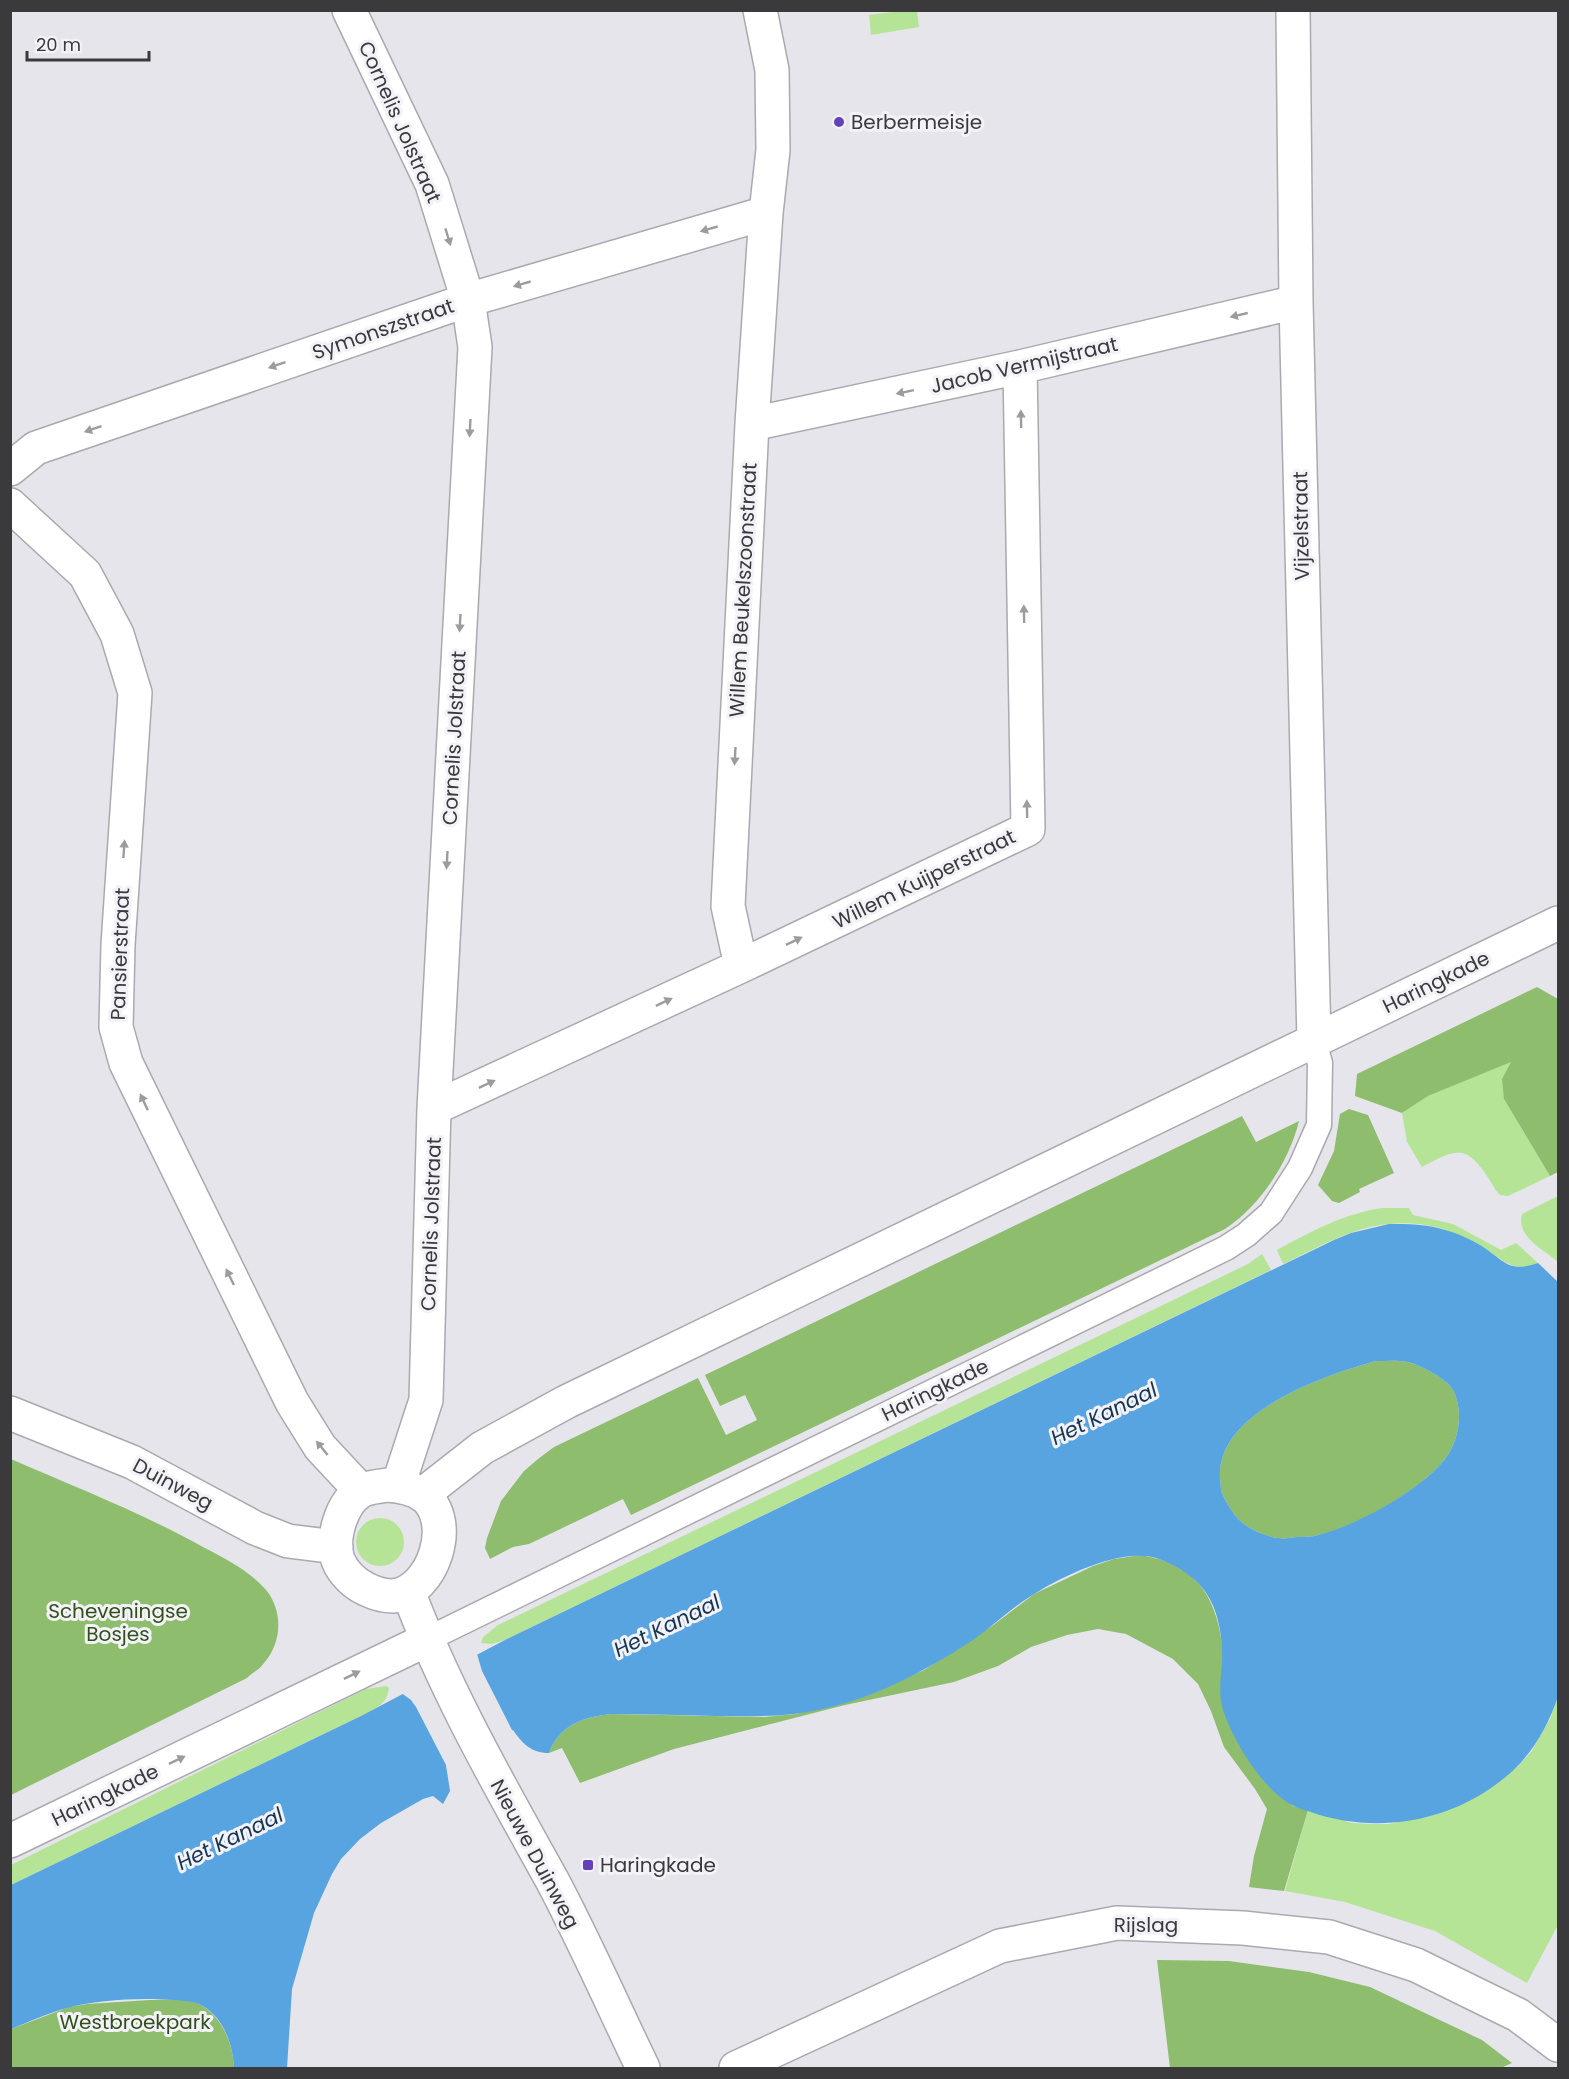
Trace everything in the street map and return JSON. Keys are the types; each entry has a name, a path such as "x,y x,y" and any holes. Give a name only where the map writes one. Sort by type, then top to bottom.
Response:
{"street":[{"name":"Cornelis Jolstraat","path":"349,10 432,184 468,300 475,347 434,1108 426,1400 410,1491"},
{"name":"Willem Beukelszoonstraat","path":"741,966 728,906 752,424 766,213 773,150 772,70 760,10"},
{"name":"Vijzelstraat","path":"1293,10 1296,302 1314,1041"},
{"name":"Symonszstraat","path":"10,469 36,448 468,300 766,213"},
{"name":"Jacob Vermijstraat","path":"752,424 1020,367 1296,302"},
{"name":"Willem Kuijperstraat","path":"434,1108 741,966 1028,829 1020,367"},
{"name":"Pansierstraat","path":"10,505 85,574 117,634 135,693 118,957 116,1027 126,1063 292,1402 320,1447 361,1491"},
{"name":"Haringkade","path":"410,1491 566,1402 1558,923"},
{"name":"Duinweg","path":"10,1413 132,1462 255,1528 288,1541 336,1547"},
{"path":"375,1486 410,1491 434,1508 439,1525 436,1557 427,1572 408,1591 392,1596 376,1593 364,1588 345,1572 338,1560 336,1547 339,1526 349,1502 361,1491 375,1486"},
{"path":"408,1591 432,1653"},
{"name":"Haringkade","path":"10,1841 432,1653"},
{"name":"Nieuwe Duinweg","path":"432,1653 487,1763 553,1884 643,2068"},
{"name":"Rijslag","path":"736,2068 1000,1946 1116,1923 1243,1928 1329,1937 1416,1965 1518,2015 1558,2045"}],"lane":[{"name":"Haringkade","path":"432,1653 1226,1248 1246,1235 1272,1213 1300,1168 1319,1125 1320,1063 1314,1041"}],"green space":[{"path":"917,11 919,27 871,35 869,15"},
{"path":"1537,987 1558,999 1558,1172 1550,1176 1504,1099 1502,1079 1511,1062 1428,1096 1402,1113 1355,1096 1357,1074"},
{"path":"1512,1061 1504,1099 1550,1176 1508,1196 1500,1195 1481,1168 1467,1155 1452,1153 1422,1167 1407,1142 1402,1113 1428,1096"},
{"path":"1349,1109 1368,1115 1394,1173 1359,1189 1360,1192 1339,1203 1332,1201 1318,1185 1334,1151 1340,1114"},
{"path":"1242,1116 1256,1142 1299,1121 1288,1152 1271,1182 1250,1208 1225,1229 631,1515 623,1499 529,1544 513,1547 490,1559 485,1548 501,1501 524,1471 554,1447 698,1378 726,1435 757,1420 745,1395 720,1406 705,1375"},
{"path":"1558,1196 1558,1262 1532,1242 1521,1222 1522,1214"},
{"path":"1383,1208 1409,1208 1413,1215 1453,1224 1501,1250 1516,1243 1538,1263 1522,1267 1508,1264 1474,1241 1434,1227 1404,1223 1362,1229 1283,1264 1277,1250 1341,1219"},
{"path":"1262,1254 1271,1270 505,1640 492,1644 481,1643 483,1637 498,1625 1248,1264"},
{"path":"1376,1361 1408,1362 1439,1377 1453,1390 1459,1416 1457,1435 1445,1459 1420,1483 1387,1506 1333,1531 1313,1536 1279,1538 1258,1532 1240,1521 1221,1491 1220,1478 1223,1455 1236,1434 1254,1416 1277,1400 1330,1376"},
{"name":"Scheveningse Bosjes","path":"11,1459 156,1523 237,1566 267,1591 276,1608 278,1627 270,1655 247,1678 11,1795"},
{"path":"375,1518 385,1518 397,1525 404,1537 404,1547 397,1559 385,1566 375,1566 360,1555 356,1547 356,1537 367,1522"},
{"path":"1141,1555 1175,1565 1188,1573 1207,1595 1214,1609 1222,1644 1222,1705 1293,1806 1308,1810 1284,1891 1249,1887 1254,1856 1267,1809 1224,1747 1198,1684 1173,1659 1126,1634 1098,1629 1067,1635 1031,1647 998,1666 954,1682 845,1705 674,1749 580,1783 562,1748 549,1753 566,1729 583,1720 602,1715 764,1717 796,1714 869,1695 924,1670 992,1626 1034,1594 1093,1566 1114,1559"},
{"path":"386,1686 389,1688 386,1698 373,1710 11,1885 11,1865 366,1689"},
{"path":"1558,1697 1558,1925 1527,1983 1435,1931 1345,1902 1285,1891 1308,1810 1352,1823 1370,1824 1389,1824 1436,1814 1517,1767 1531,1752 1550,1719"},
{"path":"1157,1960 1229,1961 1309,1972 1370,1987 1482,2040 1512,2063 1501,2068 1170,2068"},
{"name":"Westbroekpark","path":"176,1999 195,2002 209,2010 221,2024 229,2041 234,2068 11,2068 11,2029 69,2007"}],"water":[{"name":"Het Kanaal","path":"1389,1224 1438,1228 1472,1241 1513,1266 1520,1267 1538,1263 1558,1282 1558,1697 1540,1737 1524,1759 1503,1779 1471,1800 1427,1817 1380,1823 1334,1818 1298,1808 1283,1799 1261,1778 1251,1764 1234,1736 1223,1710 1220,1692 1221,1634 1210,1599 1191,1577 1166,1562 1142,1556 1126,1557 1091,1566 1058,1580 1023,1601 973,1640 934,1664 881,1690 845,1703 819,1710 774,1716 602,1715 583,1720 566,1729 549,1753 537,1751 528,1746 513,1730 446,1765 450,1791 443,1804 433,1796 423,1799 381,1823 360,1839 341,1859 332,1874 314,1913 292,1989 287,2068 234,2068 231,2048 224,2028 211,2012 193,2002 147,1999 97,2002 60,2010 11,2029 11,1885 363,1715 505,1640 1351,1233","holes":["1376,1361 1408,1362 1439,1377 1453,1390 1459,1416 1457,1435 1445,1459 1420,1483 1387,1505 1333,1530 1313,1536 1280,1538 1259,1532 1240,1521 1221,1491 1220,1478 1223,1455 1236,1434 1254,1416 1277,1400 1330,1376"]}],"pier":[{"path":"479,1650 477,1654 482,1671 521,1744 512,1734 449,1766 453,1782 450,1783 446,1765 416,1707 400,1692"}],"place":[{"name":"Berbermeisje","path":"839,122"},
{"name":"Haringkade","path":"588,1865"}]}
